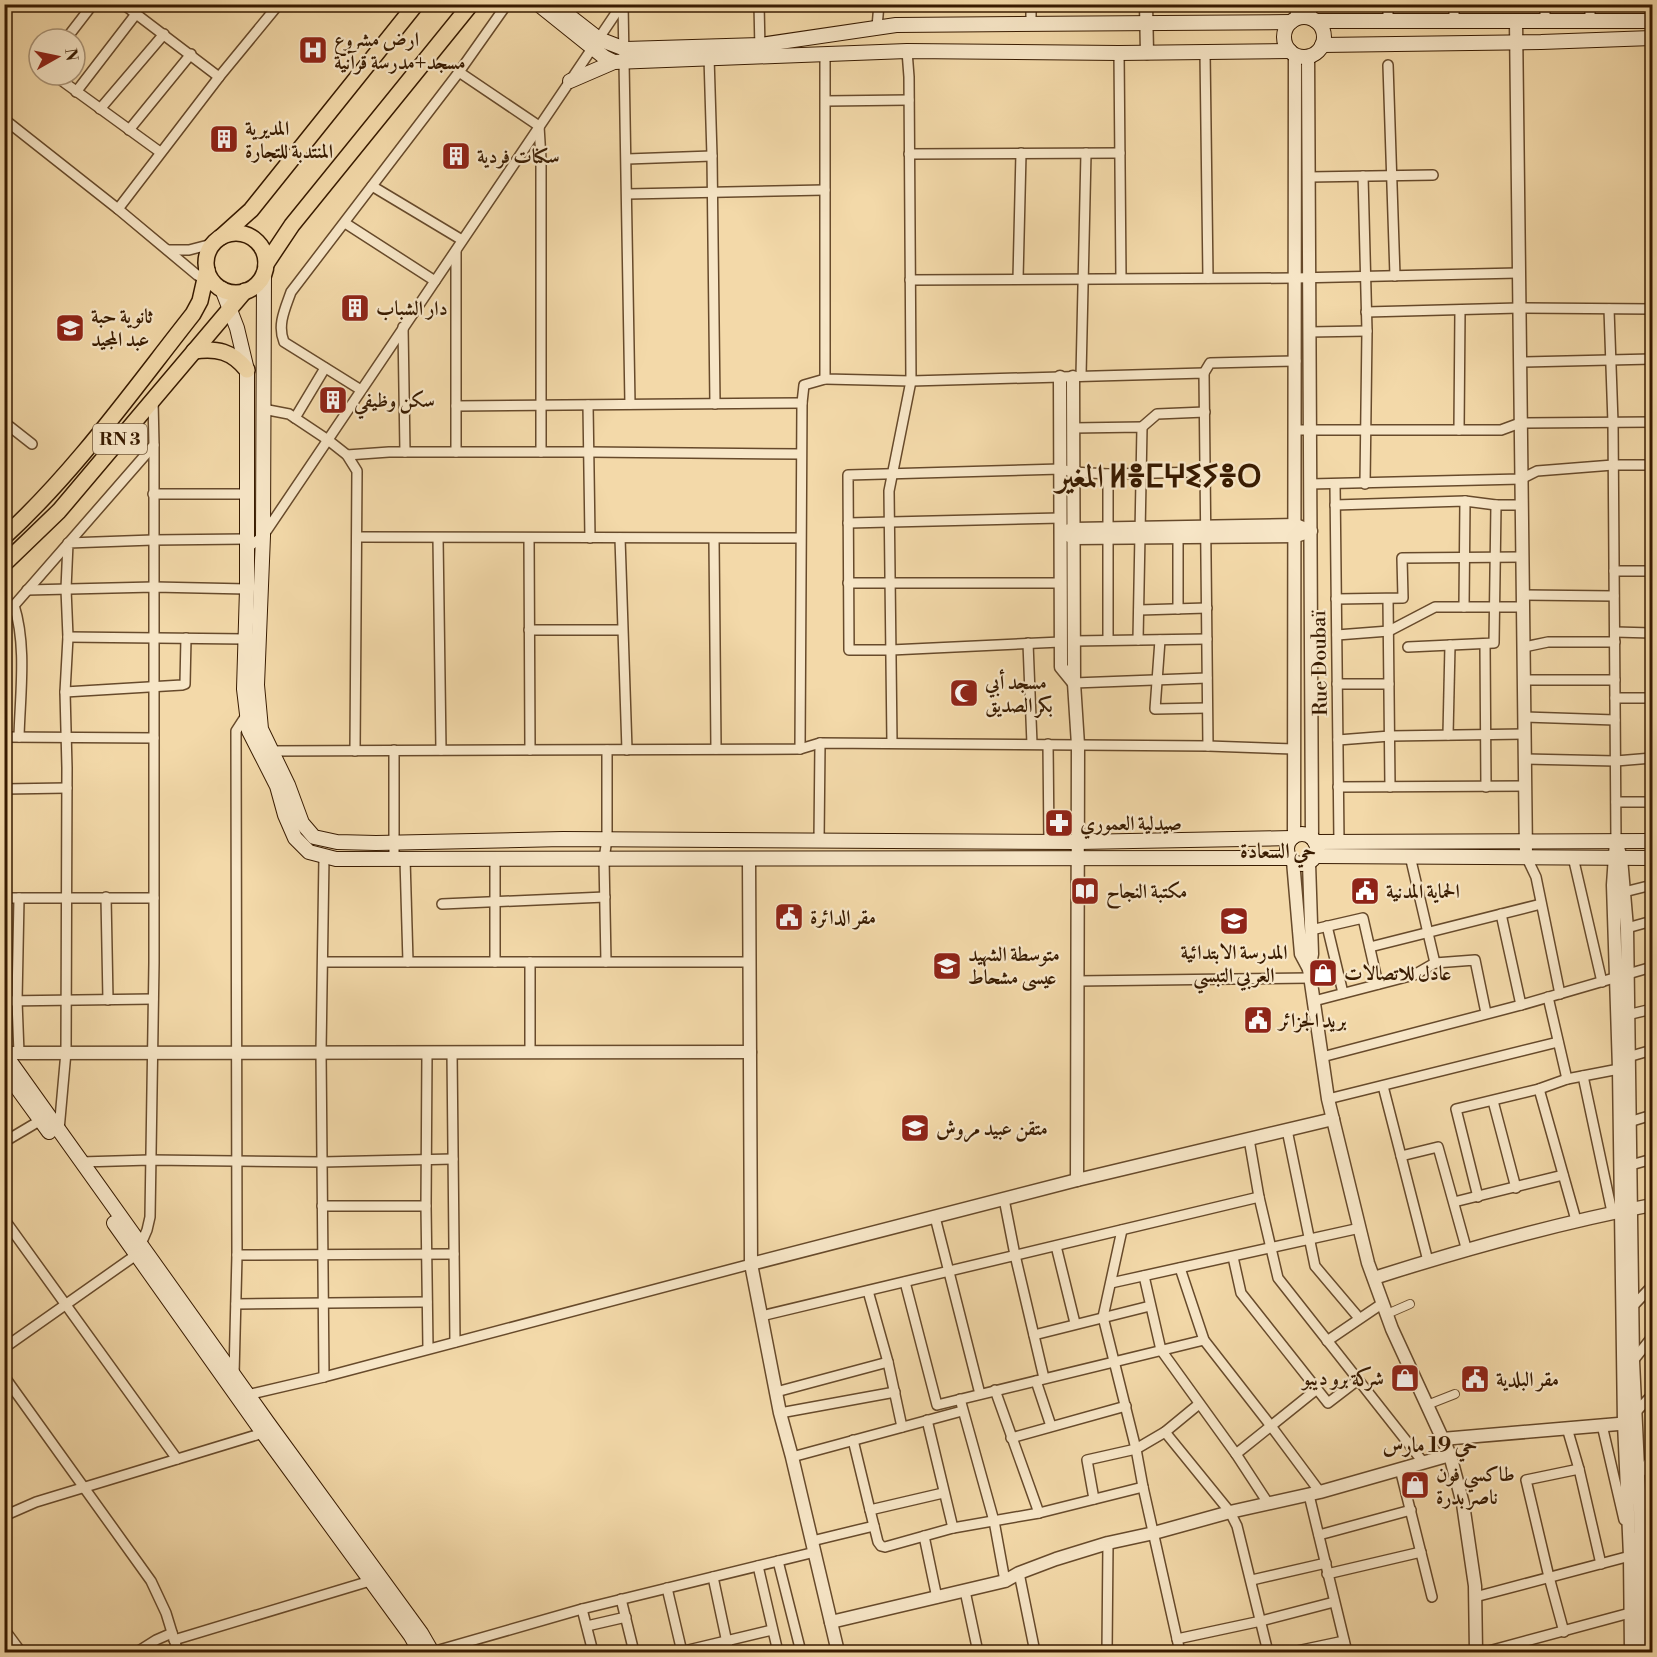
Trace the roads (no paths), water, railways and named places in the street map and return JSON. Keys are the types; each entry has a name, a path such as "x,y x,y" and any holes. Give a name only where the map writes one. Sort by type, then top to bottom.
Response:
{"main road":[{"path":"416,4 251,210 217,241 206,261 206,276 221,289 229,292 245,291 260,281 292,225 471,4"},
{"path":"538,4 596,43 622,57 709,57 760,50 878,27 902,25 1146,24 1304,15 1388,22 1653,21"},
{"path":"554,4 596,43"},
{"path":"570,81 622,57 760,50 825,55 907,51 1298,54 1318,50 1322,45 1323,32 1304,15"},
{"path":"1298,54 1286,46 1284,33 1304,15"},
{"path":"902,25 907,51"},
{"path":"878,27 876,37 879,52"},
{"path":"1322,45 1653,38"},
{"path":"217,241 230,234 247,235 261,247 265,269 263,536 257,685 261,729 288,784 302,823 314,837 337,842 608,839 1078,842 1305,835 1313,850"},
{"name":"RN 3","path":"4,537 42,501 65,475 193,314 200,301 206,276"},
{"path":"221,289 230,308 247,370 247,589 244,690 249,731 277,786 285,815 295,838 309,852 336,859 1292,860 1301,864 1313,850 1339,842 1653,841"},
{"name":"RN 3","path":"4,564 37,535 59,511 245,291"},
{"path":"194,351 222,351 241,361 247,370"},
{"path":"1292,860 1287,846 1293,837"},
{"path":"1313,850 1410,856 1653,858"},
{"path":"4,1053 81,1162 138,1250"},
{"path":"4,1070 243,1396 421,1633 432,1652"},
{"path":"243,1396 263,1433 411,1636 420,1653"}],"street":[{"path":"75,27 93,4"},
{"path":"123,4 219,77"},
{"path":"361,390 284,342 281,335 281,320 291,292 459,72 507,4"},
{"path":"68,543 153,540 246,544 263,536 622,4"},
{"path":"622,4 627,159 630,404"},
{"path":"759,4 760,50"},
{"path":"878,27 879,4"},
{"path":"1031,4 1031,25"},
{"path":"1146,4 1147,53"},
{"path":"1388,4 1388,22"},
{"path":"1454,4 1454,23"},
{"path":"1545,4 1545,22"},
{"path":"1590,4 1590,22"},
{"path":"118,209 274,6"},
{"path":"76,92 136,14"},
{"path":"1516,22 1526,856 1536,877 1560,994"},
{"path":"100,109 164,34"},
{"path":"892,743 889,491 911,381 907,51"},
{"path":"1205,52 1208,278"},
{"path":"1119,53 1121,278"},
{"path":"129,130 191,54"},
{"path":"1298,54 1309,177 1313,850 1310,974 1328,1099 1374,1278 1385,1309 1450,1455 1463,1504 1475,1597 1476,1653"},
{"path":"1293,837 1298,54"},
{"path":"825,55 825,379"},
{"path":"709,57 715,404"},
{"path":"1388,65 1395,276"},
{"path":"459,72 539,126"},
{"path":"70,87 160,152"},
{"path":"825,101 909,100"},
{"path":"4,119 167,250 206,276"},
{"path":"539,126 541,452"},
{"path":"909,153 1120,153"},
{"path":"1018,279 1021,153"},
{"path":"1074,683 1061,667 1060,469 1083,279 1086,153"},
{"path":"627,159 712,156"},
{"path":"1309,177 1434,175"},
{"path":"1363,176 1367,331 1365,484"},
{"path":"372,186 462,240"},
{"path":"627,194 825,190"},
{"path":"345,223 435,281"},
{"path":"167,250 189,250 217,241"},
{"path":"456,249 456,452"},
{"path":"910,280 1309,278 1518,273"},
{"path":"1366,312 1519,308 1653,309"},
{"path":"1609,309 1613,423 1616,841 1622,976 1627,1015 1631,1165 1622,1211"},
{"path":"1459,430 1460,310"},
{"path":"403,327 405,452"},
{"path":"1310,332 1367,331"},
{"path":"1520,362 1653,359"},
{"path":"1208,746 1204,373 1210,363 1296,361"},
{"path":"294,418 325,368"},
{"path":"800,749 800,538 804,385 825,379 911,381 1204,373"},
{"path":"1072,377 1074,683 1078,745 1077,1180"},
{"path":"4,1348 138,1250 149,1221 154,898 153,399"},
{"path":"456,406 802,403"},
{"path":"588,405 590,538"},
{"path":"263,409 289,414 347,455 357,471 355,751"},
{"path":"1073,428 1142,427 1157,414 1205,412"},
{"path":"4,422 32,444"},
{"path":"1296,430 1501,430 1520,423 1653,422"},
{"path":"1138,640 1142,427"},
{"path":"4,617 154,445"},
{"path":"347,455 405,452 801,454"},
{"path":"1310,484 1521,479 1537,471 1613,465 1653,465"},
{"path":"1061,642 849,650 848,475 1060,469 1108,474 1205,472"},
{"path":"1108,474 1108,640"},
{"name":"Rue Doubaï","path":"1335,484 1339,842"},
{"path":"153,494 247,494"},
{"path":"1335,505 1465,501 1496,505 1522,505"},
{"path":"1464,607 1465,501"},
{"path":"1408,647 1494,643 1496,505"},
{"path":"848,523 1061,518"},
{"path":"1140,532 1178,537 1206,531"},
{"path":"1061,532 1311,531"},
{"path":"357,537 800,538"},
{"path":"1178,537 1178,609"},
{"path":"438,538 441,750"},
{"path":"529,538 530,750"},
{"path":"620,538 627,750"},
{"path":"714,538 716,749"},
{"path":"59,1130 66,1052 65,692 68,637 66,589 68,543"},
{"path":"1336,598 1403,598 1402,558 1522,557"},
{"path":"1614,571 1653,571"},
{"path":"848,584 1061,583"},
{"path":"27,590 153,587 247,589"},
{"path":"1337,635 1389,631 1435,606 1495,607 1523,601 1614,597"},
{"path":"1388,599 1390,787"},
{"path":"14,605 21,649 19,737"},
{"path":"1139,610 1207,608"},
{"path":"529,630 622,630"},
{"path":"1524,647 1548,642 1653,633"},
{"path":"68,637 154,636 245,639"},
{"path":"65,692 185,684 186,638"},
{"path":"1160,639 1159,680 1155,709 1208,708"},
{"path":"1074,641 1207,639"},
{"path":"1028,643 1032,744"},
{"path":"1448,735 1449,645"},
{"path":"1485,645 1486,787"},
{"path":"1074,683 1207,678"},
{"path":"1524,680 1615,680"},
{"path":"1337,684 1389,684"},
{"path":"1615,698 1653,698"},
{"path":"232,1380 237,1255 236,731 247,714"},
{"path":"1525,717 1615,720"},
{"path":"1338,740 1390,736 1525,734"},
{"path":"4,737 154,738"},
{"path":"271,751 800,749 820,743 1208,746 1294,749"},
{"path":"819,841 820,743"},
{"path":"1048,744 1049,842"},
{"path":"394,750 393,842 399,859 408,962"},
{"path":"606,962 604,860 608,839 607,750"},
{"path":"1525,759 1616,761 1653,758"},
{"path":"1338,787 1526,786"},
{"path":"4,789 67,788"},
{"path":"1616,802 1653,802"},
{"path":"1410,856 1435,963"},
{"path":"324,857 321,1052 324,1377"},
{"path":"1573,857 1602,982"},
{"path":"1617,858 1624,892 1627,928 1622,976 1619,1069 1622,1211 1631,1420 1638,1476 1641,1532 1640,1653"},
{"path":"495,860 495,962"},
{"path":"749,860 751,1264 780,1413 838,1653"},
{"path":"1292,860 1301,954 1310,974"},
{"path":"1624,892 1653,885"},
{"path":"19,897 17,1001 19,1053"},
{"path":"106,897 108,1000"},
{"path":"442,904 605,897"},
{"path":"4,898 154,898"},
{"path":"1370,947 1541,904"},
{"path":"1502,914 1521,1005"},
{"path":"1311,930 1363,918 1378,984"},
{"path":"1627,928 1653,921"},
{"path":"1327,926 1342,993"},
{"path":"1314,1001 1414,975 1435,963 1475,960 1486,1013"},
{"path":"323,962 749,962"},
{"path":"530,962 530,1052"},
{"path":"1322,1057 1521,1005 1653,967"},
{"path":"1077,981 1310,974"},
{"path":"1548,997 1567,1079"},
{"path":"4,1001 153,999"},
{"path":"1627,1015 1653,1009"},
{"path":"1328,1099 1558,1042"},
{"path":"1628,1056 1653,1050"},
{"path":"428,1052 426,1206 429,1348"},
{"path":"452,1052 455,1342"},
{"path":"4,1053 750,1052"},
{"path":"1478,1197 1456,1109 1539,1089 1567,1079 1619,1069"},
{"path":"1582,1076 1622,1211 1633,1306 1629,1540 1641,1610 1631,1653"},
{"path":"1383,1086 1428,1261"},
{"path":"1539,1089 1575,1220"},
{"path":"1493,1101 1516,1188"},
{"path":"1629,1122 1653,1115"},
{"path":"243,1396 324,1377 1077,1180 1333,1119"},
{"path":"4,1143 41,1120"},
{"path":"1287,1130 1315,1266 1359,1318"},
{"path":"1248,1139 1278,1278 1423,1462"},
{"path":"1401,1156 1438,1148 1467,1251"},
{"path":"81,1162 150,1160 322,1162 453,1159"},
{"path":"1631,1165 1653,1160"},
{"path":"1454,1202 1516,1188 1563,1174"},
{"path":"761,1316 1259,1197"},
{"path":"1004,1199 1034,1335 1040,1380 1052,1426"},
{"path":"1374,1278 1575,1220 1653,1205"},
{"path":"322,1206 426,1206"},
{"path":"935,1217 980,1394"},
{"path":"4,1219 177,1459"},
{"path":"1111,1282 1360,1228"},
{"path":"1122,1230 1103,1317 1136,1449 1180,1653"},
{"path":"1056,1246 1075,1323"},
{"path":"237,1255 454,1254"},
{"path":"1233,1257 1241,1293 1328,1403 1358,1380"},
{"path":"1180,1268 1204,1340 1271,1426 1314,1493 1327,1574 1347,1653"},
{"path":"1143,1276 1161,1350 1236,1454 1268,1503"},
{"path":"906,1282 937,1405 1204,1340"},
{"path":"1633,1306 1653,1286"},
{"path":"868,1291 888,1362 902,1427"},
{"path":"236,1304 427,1302"},
{"path":"1327,1341 1359,1318 1410,1304"},
{"path":"1034,1335 1150,1306"},
{"path":"1633,1361 1653,1337"},
{"path":"776,1392 888,1362"},
{"path":"4,1376 151,1581 162,1603 178,1653"},
{"path":"1236,1454 1317,1389"},
{"path":"995,1390 1039,1513"},
{"path":"780,1413 895,1392"},
{"path":"1427,1405 1455,1394"},
{"path":"1442,1439 1602,1425 1631,1420 1653,1395"},
{"path":"960,1399 994,1521 1005,1581"},
{"path":"1094,1499 1087,1460 1136,1449 1165,1432 1199,1404"},
{"path":"1011,1438 1126,1406"},
{"path":"792,1457 962,1411"},
{"path":"927,1420 953,1528"},
{"path":"1602,1425 1629,1540"},
{"path":"1567,1428 1601,1564"},
{"path":"1165,1432 1230,1512 1237,1526 1268,1653"},
{"path":"4,1516 25,1505 263,1433"},
{"path":"853,1440 878,1542 885,1547 953,1528 1039,1513 1143,1487"},
{"path":"831,1622 1005,1581 1056,1558 1108,1543 1314,1493 1450,1455"},
{"path":"1638,1476 1653,1458"},
{"path":"1400,1469 1432,1596"},
{"path":"1564,1632 1526,1480 1579,1469"},
{"path":"870,1510 943,1493"},
{"path":"1319,1535 1411,1510"},
{"path":"1641,1532 1653,1520"},
{"path":"432,1652 582,1609 778,1561 813,1546 874,1526"},
{"path":"1641,1532 1653,1547"},
{"path":"924,1536 937,1598"},
{"path":"1107,1653 1108,1543"},
{"path":"1327,1574 1421,1552"},
{"path":"1475,1597 1630,1556"},
{"path":"778,1561 801,1653"},
{"path":"1252,1580 1326,1563"},
{"path":"758,1566 778,1653"},
{"path":"1019,1573 1035,1653"},
{"path":"713,1577 729,1653"},
{"path":"137,1653 156,1640 370,1581"},
{"path":"667,1588 681,1652 772,1630"},
{"path":"965,1591 978,1653"},
{"path":"621,1599 634,1653"},
{"path":"1177,1638 1261,1621 1335,1602"},
{"path":"582,1609 593,1653"},
{"path":"1485,1653 1641,1610"},
{"path":"586,1626 626,1617"},
{"path":"4,1629 21,1653"},
{"path":"1292,1653 1344,1641"}],"place":[{"name":"ارض مشروع مسجد+مدرسة قرآنية","path":"313,50"},
{"name":"المديرية المنتدبة للتجارة","path":"224,139"},
{"name":"سكنات فردية","path":"456,156"},
{"name":"دار الشباب","path":"355,308"},
{"name":"ثانوية حبة عبد المجيد","path":"70,328"},
{"name":"سكن وظيفي","path":"333,400"},
{"name":"مسجد أبي بكر الصديق","path":"964,693"},
{"name":"صيدلية العموري","path":"1059,823"},
{"name":"مكتبة النجاح","path":"1085,891"},
{"name":"الحماية المدنية","path":"1365,891"},
{"name":"مقر الدائرة","path":"789,917"},
{"name":"المدرسة الابتدائية العربي التبسي","path":"1234,921"},
{"name":"متوسطة الشهيد عيسى مشحاط","path":"947,966"},
{"name":"عادل للاتصالات","path":"1323,973"},
{"name":"بريد الجزائر","path":"1258,1020"},
{"name":"متقن عبيد مروش","path":"915,1128"},
{"name":"شركة برو ديبو","path":"1405,1378"},
{"name":"مقر البلدية","path":"1475,1379"},
{"name":"طاكسي فون ناصر بدرة","path":"1415,1485"}],"district":[{"name":"المغير ⵍⴻⵎⵖⵉⵢⴻⵔ","path":"1159,476"},
{"name":"حي السعادة","path":"1278,851"},
{"name":"حي 19 مارس","path":"1430,1445"}]}
